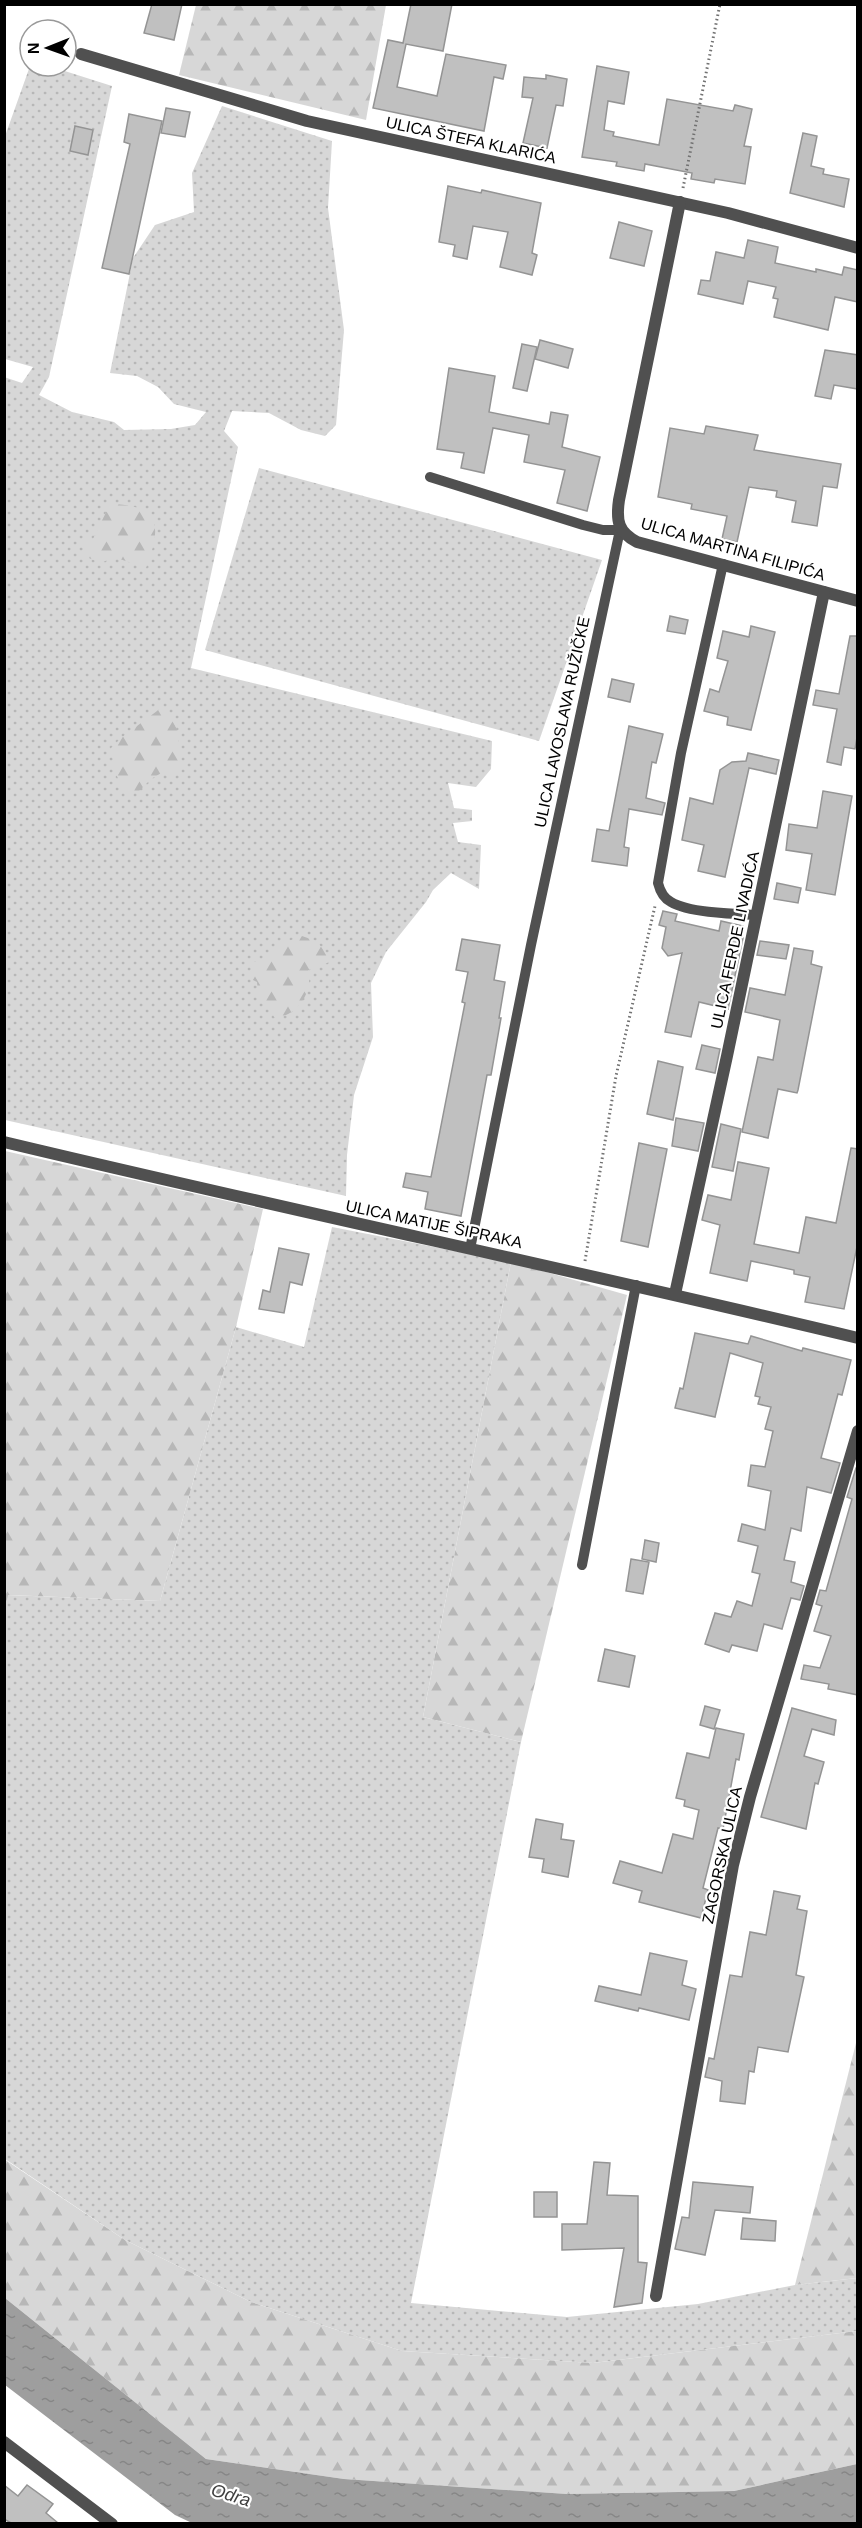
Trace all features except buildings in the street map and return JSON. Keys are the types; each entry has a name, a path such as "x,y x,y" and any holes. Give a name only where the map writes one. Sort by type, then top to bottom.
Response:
{"street":[{"name":"ULICA ŠTEFA KLARIĆA","path":"81,54 257,107 350,132 680,202 858,248"},
{"name":"ULICA LAVOSLAVA RUŽIČKE","path":"620,530 617,521 619,500 680,202"},
{"name":"ULICA MARTINA FILIPIĆA","path":"620,530 637,542 858,601"},
{"name":"ULICA FERDE LIVADIĆA","path":"675,1294 824,592"},
{"name":"ULICA MATIJE ŠIPRAKA","path":"4,1142 226,1196 583,1273 858,1338"},
{"name":"ZAGORSKA ULICA","path":"656,2296 733,1865 750,1797 858,1431"},
{"path":"4,2442 112,2523"}],"lane":[{"name":"ULICA MARTINA FILIPIĆA","path":"430,477 583,525 603,530 620,530"},
{"name":"ULICA LAVOSLAVA RUŽIČKE","path":"470,1249 531,945 620,530"},
{"path":"723,564 697,676 658,883 662,894 677,905 723,913 757,915"},
{"path":"582,1565 636,1285"}],"path":[{"path":"680,202 720,4"},
{"path":"583,1273 616,1076 651,916 662,894"}],"green space":[{"path":"196,5 386,5 366,120 179,75"},
{"path":"78,75 112,86 49,377 39,395 72,412 114,422 124,430 171,429 195,425 206,412 174,404 158,387 137,376 110,373 133,258 155,225 194,212 192,173 222,106 332,141 328,208 344,330 336,425 325,436 301,430 269,413 232,411 224,431 238,447 191,668 492,741 491,769 476,787 448,783 454,808 472,810 472,821 453,823 458,842 481,845 479,889 451,873 433,890 386,952 371,983 373,1037 354,1095 347,1155 346,1196 5,1120 4,377 22,383 33,367 5,359 4,139 26,78 78,78"},
{"path":"259,468 602,560 539,741 205,650"},
{"path":"110,504 127,505 139,509 148,514 153,521 154,540 146,568 114,557 101,563 84,556 83,539 93,539"},
{"path":"161,708 169,715 177,730 180,774 171,777 163,772 151,779 138,792 125,793 115,772 111,748"},
{"path":"302,936 316,941 333,960 308,970 308,986 302,1002 290,1013 274,1017 269,1003 259,1000 257,982 249,978 253,962 264,962 283,943"},
{"path":"5,1151 263,1209 236,1327 160,1601 8,1595 5,1607"},
{"path":"332,1227 511,1262 423,1717 521,1742 411,2303 567,2317 698,2304 795,2285 857,2278 857,2331 593,2363 402,2351 251,2302 125,2240 5,2159 4,1607 7,1595 160,1601 236,1327 304,1347"},
{"path":"511,1262 627,1295 521,1742 423,1717"},
{"path":"857,2039 857,2278 795,2285"},
{"path":"4,2159 125,2240 251,2302 402,2351 593,2363 857,2331 857,2464 734,2491 567,2494 344,2479 206,2459 5,2298"}],"water":[{"name":"Odra","path":"5,2298 206,2459 344,2479 567,2494 734,2491 857,2464 857,2523 192,2523 175,2515 5,2385"}]}
